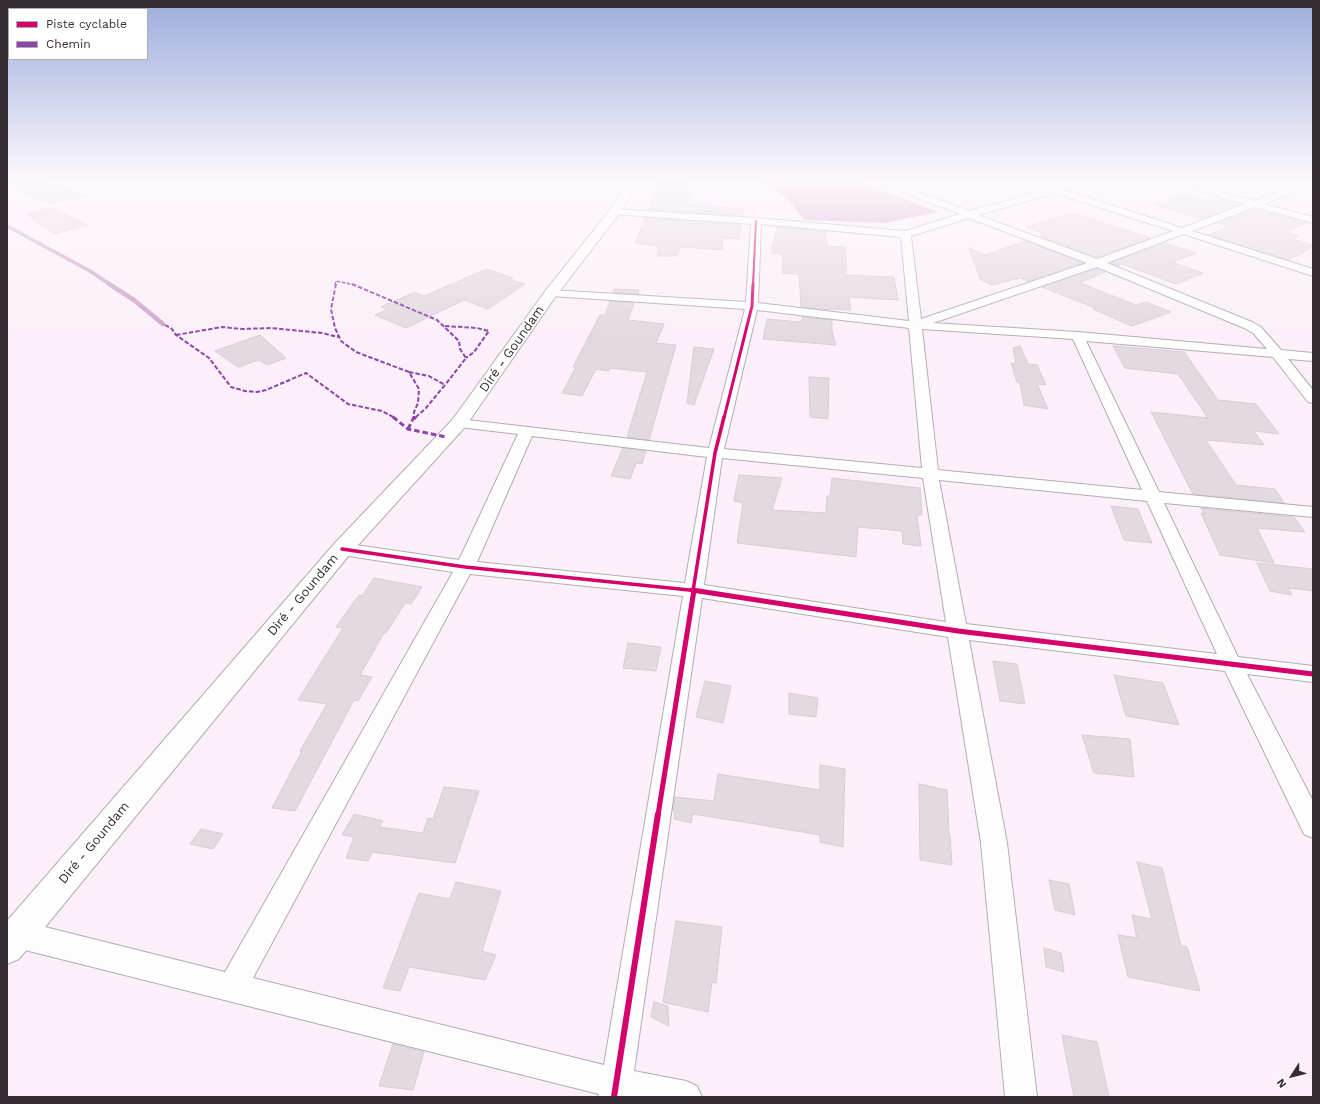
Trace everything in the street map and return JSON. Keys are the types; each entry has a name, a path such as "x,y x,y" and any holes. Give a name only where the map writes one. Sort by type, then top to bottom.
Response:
{"main road":[{"name":"Diré - Goundam","path":"12,940 342,549 459,423 551,293 599,233"}],"street":[{"path":"615,1090 692,590 715,453 752,306 755,233"},
{"path":"889,233 906,234 911,233"},
{"path":"1018,233 1248,325 1256,330 1278,354 1313,399"},
{"path":"915,325 1097,263 1177,233"},
{"path":"1192,233 1313,273"},
{"path":"906,234 930,473 994,843 1021,1097"},
{"path":"551,293 752,306 915,325 1078,336 1313,357"},
{"path":"1078,336 1230,663 1313,826"},
{"path":"459,423 715,453 930,473 1313,512"},
{"path":"232,988 465,567 527,431"},
{"path":"342,549 465,567 692,590 958,631 1313,674"},
{"path":"12,940 232,988 615,1090 686,1097"}],"building":[{"path":"639,233 740,233 739,239 722,238 723,250 681,247 677,256 657,256 659,246 635,243"},
{"path":"776,233 826,233 825,239 827,239 827,246 846,247 846,275 894,277 898,300 849,297 851,310 801,307 799,274 783,273 783,254 771,253"},
{"path":"1041,233 1133,233 1150,238 1097,257 1040,236 1045,234"},
{"path":"1215,233 1289,233 1299,236 1292,239 1313,245 1313,247 1288,260 1208,235"},
{"path":"1026,241 1083,263 1028,281 1020,278 992,285 980,279 969,248 985,255"},
{"path":"1165,243 1196,253 1172,262 1203,273 1176,284 1122,264 1118,266 1111,263"},
{"path":"487,269 513,278 509,280 525,284 488,309 464,300 406,328 375,315 387,310 381,307 415,292 424,296"},
{"path":"1097,269 1105,272 1080,283 1136,305 1146,302 1171,312 1132,326 1093,309 1095,308 1042,287"},
{"path":"614,289 639,290 638,294 613,292"},
{"path":"610,301 634,303 628,320 664,324 656,343 676,345 649,440 627,437 647,372 610,368 609,371 596,369 582,396 562,393 576,367 573,367 600,315 605,315"},
{"path":"802,317 832,320 832,332 836,345 763,339 767,319 802,322"},
{"path":"260,335 286,358 267,365 259,360 238,367 215,351"},
{"path":"1020,346 1028,364 1037,365 1046,385 1037,384 1048,409 1024,405 1020,383 1017,382 1011,363 1016,364 1013,348"},
{"path":"1113,346 1184,352 1218,400 1256,404 1279,434 1254,431 1264,445 1206,440 1236,485 1275,489 1284,503 1193,494 1151,412 1208,418 1178,374 1125,368"},
{"path":"694,347 714,349 694,405 687,403"},
{"path":"809,377 829,378 828,419 810,417"},
{"path":"623,448 646,451 642,464 636,463 630,479 611,476"},
{"path":"739,475 782,478 772,510 826,513 827,496 830,496 832,478 920,488 922,515 917,515 921,546 903,544 902,531 858,527 856,557 737,543 743,503 734,501"},
{"path":"1111,506 1138,509 1152,543 1124,540"},
{"path":"1201,508 1294,517 1305,532 1257,528 1274,563 1220,555 1201,513 1204,514"},
{"path":"1257,563 1313,569 1313,591 1288,588 1292,595 1270,591"},
{"path":"374,578 422,587 411,604 405,603 386,633 384,633 360,675 372,677 358,701 354,700 295,811 272,808 302,751 300,751 327,704 298,700 343,628 336,627 359,595 362,596"},
{"path":"628,643 661,647 656,671 623,668"},
{"path":"993,661 1017,664 1025,704 1000,701"},
{"path":"1114,675 1163,683 1179,725 1126,716"},
{"path":"705,681 731,686 723,723 696,717"},
{"path":"789,693 818,698 816,717 789,714"},
{"path":"1082,735 1130,739 1134,777 1094,773"},
{"path":"820,765 845,769 843,847 820,842 820,835 750,823 693,814 691,823 674,819 675,811 673,811 675,797 714,801 718,774 820,790"},
{"path":"919,784 947,790 952,865 920,860"},
{"path":"444,787 479,791 455,863 372,852 368,861 346,858 354,837 342,835 354,814 383,821 379,827 423,833 428,818 433,819"},
{"path":"201,829 223,834 213,849 190,844"},
{"path":"1137,862 1162,868 1181,946 1187,947 1200,991 1128,977 1118,935 1137,938 1132,915 1152,919"},
{"path":"1049,880 1069,884 1075,915 1055,910"},
{"path":"456,882 501,891 482,951 496,955 485,980 409,967 400,991 383,988 419,893 450,899"},
{"path":"676,921 722,927 716,983 712,982 708,1012 663,1002"},
{"path":"1044,948 1061,953 1064,972 1046,967"},
{"path":"654,1002 668,1006 669,1026 651,1017"},
{"path":"1062,1035 1097,1042 1109,1097 1074,1097"},
{"path":"393,1044 424,1052 413,1090 379,1086"}],"waterway":[{"path":"19,233 90,271 111,285"},
{"path":"109,284 134,300 163,324"}],"marked path":[{"path":"408,429 414,419 414,412 418,403 419,389 409,372 356,352 341,341 335,328 331,309 336,281 354,284 419,311 445,326 459,341 460,349 466,358 445,385"},
{"path":"165,325 172,329 176,335 209,358 231,387 245,391 257,392 266,390 306,373 348,404 382,411 392,416 408,429 446,437"},
{"path":"445,326 477,328 489,331 474,352 466,358"},
{"path":"176,335 222,327 242,329 271,328 322,333 338,337"},
{"path":"409,372 429,376 445,385 426,408 414,419"}],"cycle path":[{"path":"614,1097 715,453 752,306 755,233"},
{"path":"342,549 465,567 692,590 958,631 1313,674"}]}
